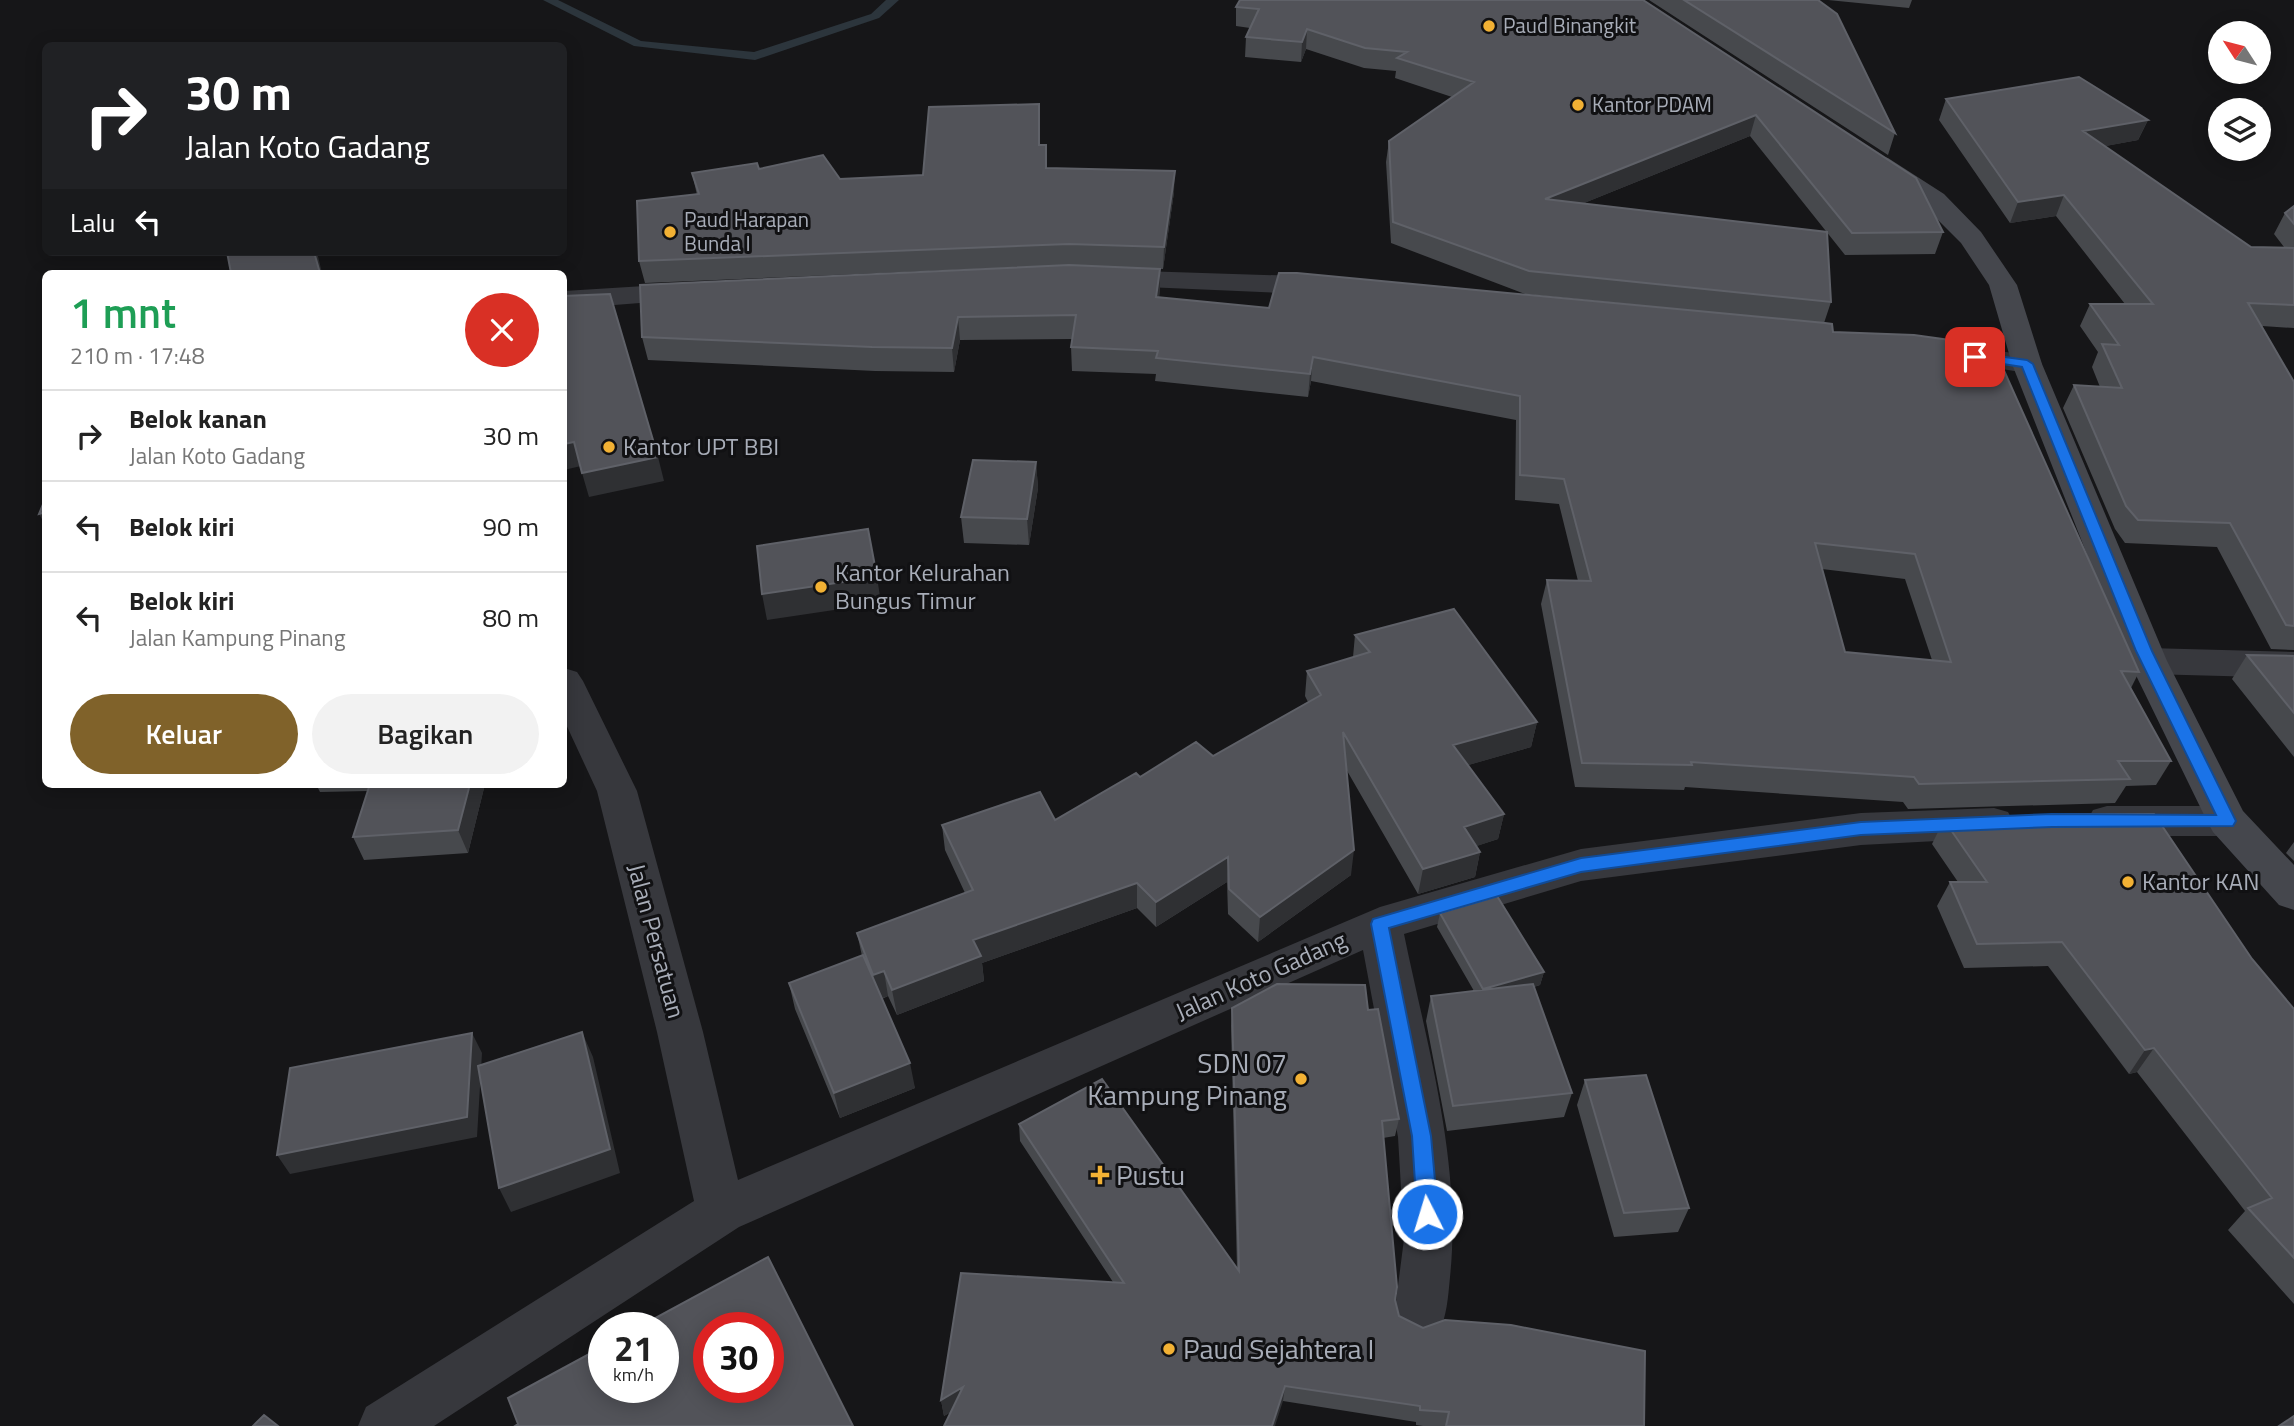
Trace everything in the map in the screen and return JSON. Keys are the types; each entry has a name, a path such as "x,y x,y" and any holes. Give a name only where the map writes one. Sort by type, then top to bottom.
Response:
{"street":[{"path":"1855,148 1934,200 1971,238 2003,285 2027,364 2148,661 2227,821 2294,892"},
{"path":"1084,278 1362,289"},
{"path":"567,300 720,291"},
{"path":"1922,349 2027,364"},
{"path":"2148,661 2294,665"},
{"name":"Jalan Persatuan","path":"567,687 617,792 680,1032 721,1210"},
{"name":"Jalan Koto Gadang","path":"385,1426 721,1210 1380,924 1581,865 1861,829 2052,821 2227,821"},
{"path":"1380,924 1422,1136 1429,1239 1420,1317"}],"building":[{"path":"1240,0 1643,0 1916,178 1943,232 1852,233 1756,115 1545,199 1827,232 1831,302 1529,271 1393,222 1389,141 1474,82 1397,58 1407,52 1365,48 1307,29 1302,42 1246,37 1259,9 1236,7"},
{"path":"1684,0 1818,0 1837,14 1895,133"},
{"path":"2079,77 2148,120 2083,131 2251,247 2294,248 2294,305 2248,303 2294,382 2294,626 2286,625 2230,523 2138,520 2126,506 2074,385 2122,388 2102,344 2119,345 2090,304 2153,304 2064,195 2018,202 1946,99"},
{"path":"1039,104 1039,145 1046,145 1046,168 1175,171 1164,247 1069,244 639,261 637,201 699,194 692,173 757,163 759,169 823,155 840,179 923,175 929,107"},
{"path":"2294,206 2294,224 2285,213"},
{"path":"228,256 315,256 319,270 230,270"},
{"path":"1069,265 1160,269 1156,297 1269,308 1279,273 1297,273 1825,323 1832,324 1833,332 1914,335 1993,346 2139,672 2121,671 2171,761 2118,761 2130,779 1919,784 1914,777 1691,762 1692,765 1582,763 1547,580 1591,581 1564,479 1520,475 1520,396 1313,357 1310,374 1156,358 1158,351 1071,347 1076,315 958,317 952,348 642,337 640,285","holes":["1815,543 1915,554 1951,662 1845,652"]},
{"path":"610,294 658,457 582,473 574,442 567,443 567,296"},
{"path":"973,460 1036,462 1027,519 961,517"},
{"path":"868,529 877,577 762,594 757,546"},
{"path":"1454,609 1537,722 1453,745 1504,814 1464,827 1480,852 1423,869 1343,732 1354,850 1260,917 1229,889 1228,857 1156,902 1137,883 973,940 981,956 892,990 884,971 873,975 857,933 973,890 942,825 1040,792 1055,820 1136,773 1140,777 1196,742 1213,756 1321,695 1307,671 1370,652 1355,635"},
{"path":"2247,655 2294,656 2294,713"},
{"path":"369,788 469,788 458,830 353,837"},
{"path":"2066,814 2154,814 2252,959 2294,1009 2294,1258 2248,1208 2272,1198 2154,1048 2145,1050 2062,942 1977,944 1950,882 1987,882 1944,820"},
{"path":"1497,896 1544,972 1483,989 1440,913"},
{"path":"863,955 910,1063 834,1093 789,983"},
{"path":"1277,984 1365,985 1368,1010 1378,1009 1399,1119 1382,1121 1397,1287 1395,1300 1399,1316 1423,1328 1445,1320 1511,1325 1645,1351 1644,1426 1446,1426 1449,1412 1420,1410 1420,1406 1285,1386 1272,1426 944,1426 963,1387 941,1400 961,1273 1124,1283 1019,1124 1102,1079 1239,1271 1232,1008"},
{"path":"1533,984 1572,1093 1453,1106 1431,996"},
{"path":"582,1032 610,1149 499,1188 478,1066"},
{"path":"472,1033 467,1117 277,1155 290,1068"},
{"path":"1646,1075 1689,1208 1624,1213 1585,1080"},
{"path":"768,1257 853,1426 515,1426 518,1424 508,1398 588,1355 588,1403 679,1403 679,1312 667,1312"},
{"path":"264,1415 278,1426 253,1426"},
{"path":"2294,1416 2294,1426 2279,1426"}],"waterway":[{"path":"549,0 638,44 755,56 875,16 893,0"}],"place":[{"name":"Paud Binangkit","path":"1489,26"},
{"name":"Kantor PDAM","path":"1578,105"},
{"name":"Paud Harapan Bunda I","path":"670,232"},
{"name":"Kantor UPT BBI","path":"609,447"},
{"name":"Kantor Kelurahan Bungus Timur","path":"821,587"},
{"name":"Kantor KAN","path":"2128,882"},
{"name":"SDN 07 Kampung Pinang","path":"1301,1079"},
{"name":"Pustu","path":"1100,1175"},
{"name":"Paud Sejahtera I","path":"1169,1349"}],"route":[{"path":"1427,1214 1422,1136 1380,924 1581,865 1861,829 2052,821 2227,821 2144,651 2027,364 1975,357"}]}
